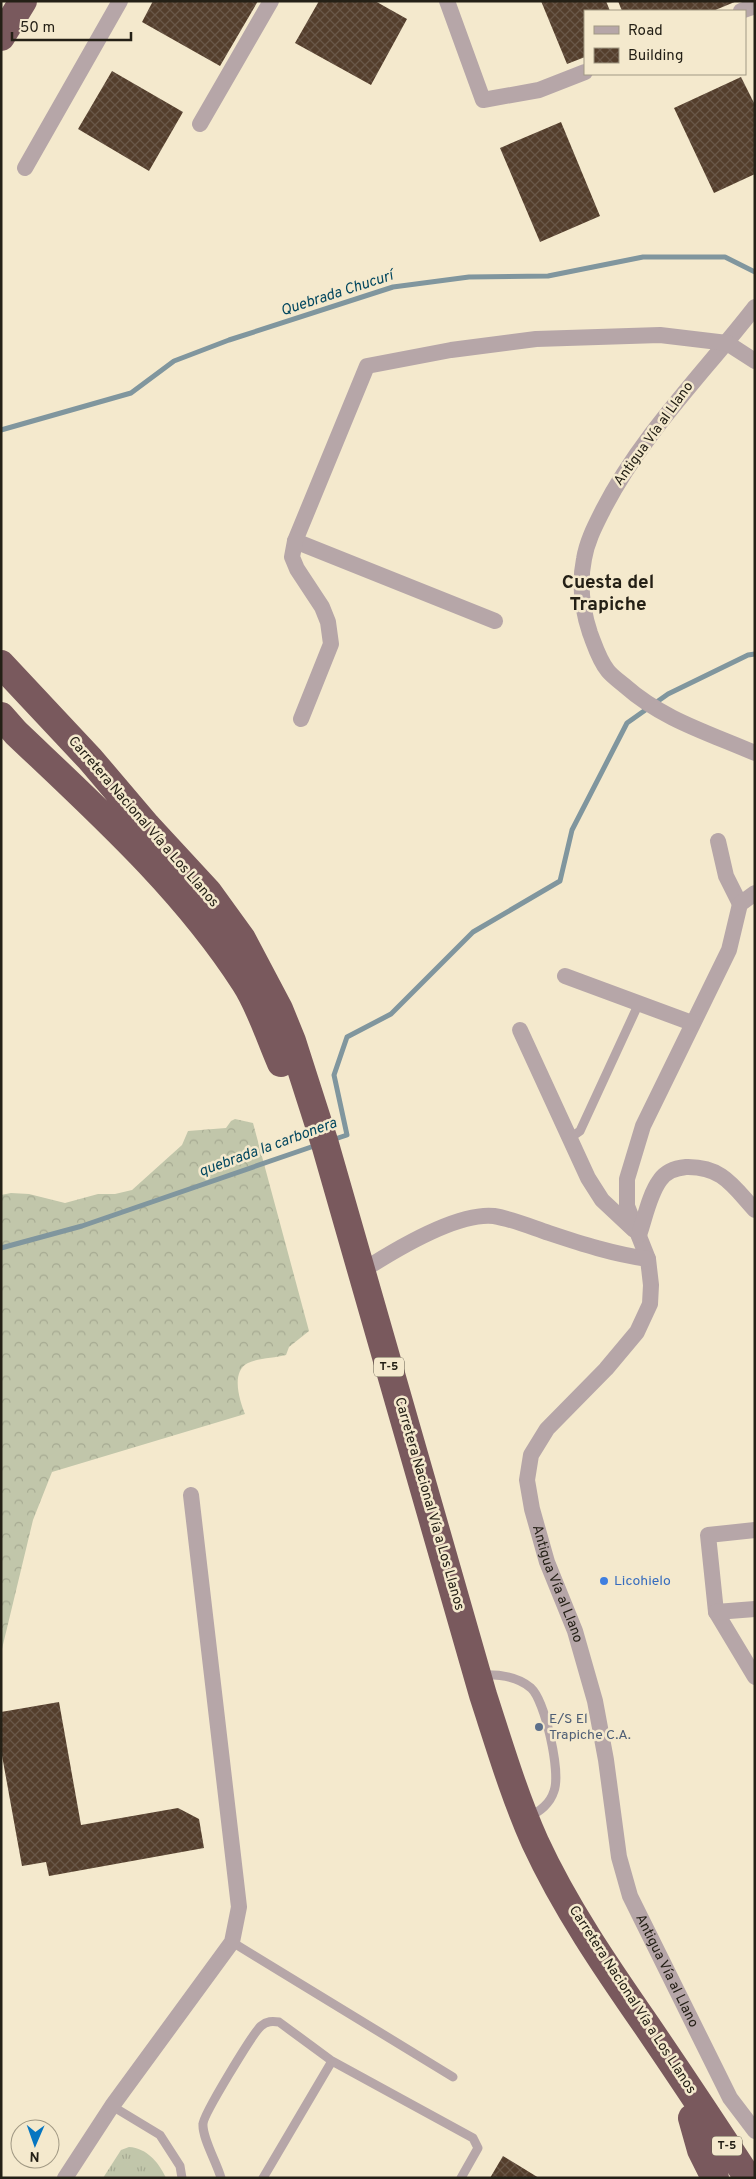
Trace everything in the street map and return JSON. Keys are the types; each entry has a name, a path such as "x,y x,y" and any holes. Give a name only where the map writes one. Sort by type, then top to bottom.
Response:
{"highway":[{"path":"1,37 23,1"},
{"name":"Carretera Nacional Vía a Los Llanos","path":"1,664 90,759 147,826 208,892 242,939 279,1009 292,1041 325,1144 506,1767 535,1842 569,1907 699,2116 728,2178"},
{"name":"Carretera Nacional Vía a Los Llanos","path":"1,716 16,733 117,831 184,902 246,985 295,1096 422,1541 492,1773 522,1848 557,1914 588,1966 699,2116 748,2178"},
{"path":"699,2116 701,2150 716,2178"}],"street":[{"path":"25,168 120,1"},
{"path":"200,124 271,1"},
{"path":"447,1 483,100 539,90 584,72"},
{"name":"Antigua Vía al Llano","path":"755,307 645,442 614,489 591,535 584,558 581,581 584,616 597,652 608,671 641,700 680,723 755,753"},
{"path":"301,719 331,644 328,622 322,607 301,575 292,556 294,541 367,366 451,350 536,339 660,335 727,343 755,361"},
{"path":"294,541 495,620"},
{"path":"718,841 726,876 740,904 755,893"},
{"name":"Antigua Vía al Llano","path":"740,904 729,950 643,1126 627,1179 627,1206 648,1259 651,1285 650,1304 637,1332 606,1370 547,1429 531,1455 527,1480 532,1509 547,1562 575,1631 595,1701 606,1760 619,1857 630,1896 730,2098 755,2132"},
{"path":"565,976 692,1023"},
{"path":"520,1030 588,1178 602,1200 639,1235 660,1180 669,1171 679,1168 704,1166 727,1179 755,1210"},
{"path":"362,1271 389,1254 439,1229 472,1218 494,1216 613,1254 648,1259"},
{"path":"65,2178 112,2106 232,1942 239,1908 191,1495"},
{"path":"755,1530 708,1535 716,1612 755,1678"},
{"path":"716,1612 755,1609"},
{"path":"699,2116 730,2098"}],"lane":[{"path":"570,1138 580,1131 639,1004"},
{"path":"478,1676 506,1676 523,1682 533,1690 539,1701 556,1768 556,1781 550,1800 540,1810 526,1819"},
{"path":"232,1942 453,2077"},
{"path":"222,2178 202,2127 203,2118 250,2040 261,2026 269,2021 279,2022 332,2061 473,2138 478,2148 461,2178"},
{"path":"264,2178 332,2061"},
{"path":"112,2106 160,2135 180,2166 182,2178"}],"green space":[{"path":"235,1119 253,1123 309,1331 289,1347 286,1355 252,1361 242,1367 239,1373 238,1387 245,1414 52,1472 33,1520 1,1653 1,1195 11,1193 29,1194 65,1203 98,1194 115,1194 132,1190 182,1145 188,1131 226,1128"},
{"path":"129,2147 141,2150 152,2157 166,2178 103,2178 121,2150"}],"building":[{"path":"153,1 258,1 220,66 142,22"},
{"path":"319,1 375,1 407,19 371,85 295,43"},
{"path":"541,1 606,1 610,10 584,10 584,57 567,64"},
{"path":"618,1 737,1 715,10 622,10"},
{"path":"112,71 183,112 149,171 78,129"},
{"path":"741,77 755,105 755,174 714,193 674,108"},
{"path":"561,122 600,216 540,242 500,148"},
{"path":"59,1702 81,1825 178,1808 199,1819 204,1848 49,1876 46,1862 22,1866 1,1750 1,1712"},
{"path":"503,2156 539,2178 490,2178"}],"waterway":[{"name":"Quebrada Chucurí","path":"1,430 131,393 174,361 229,340 393,287 469,277 548,276 643,257 725,257 755,272"},
{"name":"quebrada la carbonera","path":"332,1140 347,1135 334,1075 347,1037 391,1014 473,932 560,881 572,830 627,723 668,694 748,655 755,654"},
{"name":"quebrada la carbonera","path":"1,1248 82,1226 317,1145"}],"place":[{"name":"Licohielo","path":"604,1581"},
{"name":"E/S El Trapiche C.A.","path":"539,1727"}],"district":[{"name":"Cuesta del Trapiche","path":"608,594"}]}
